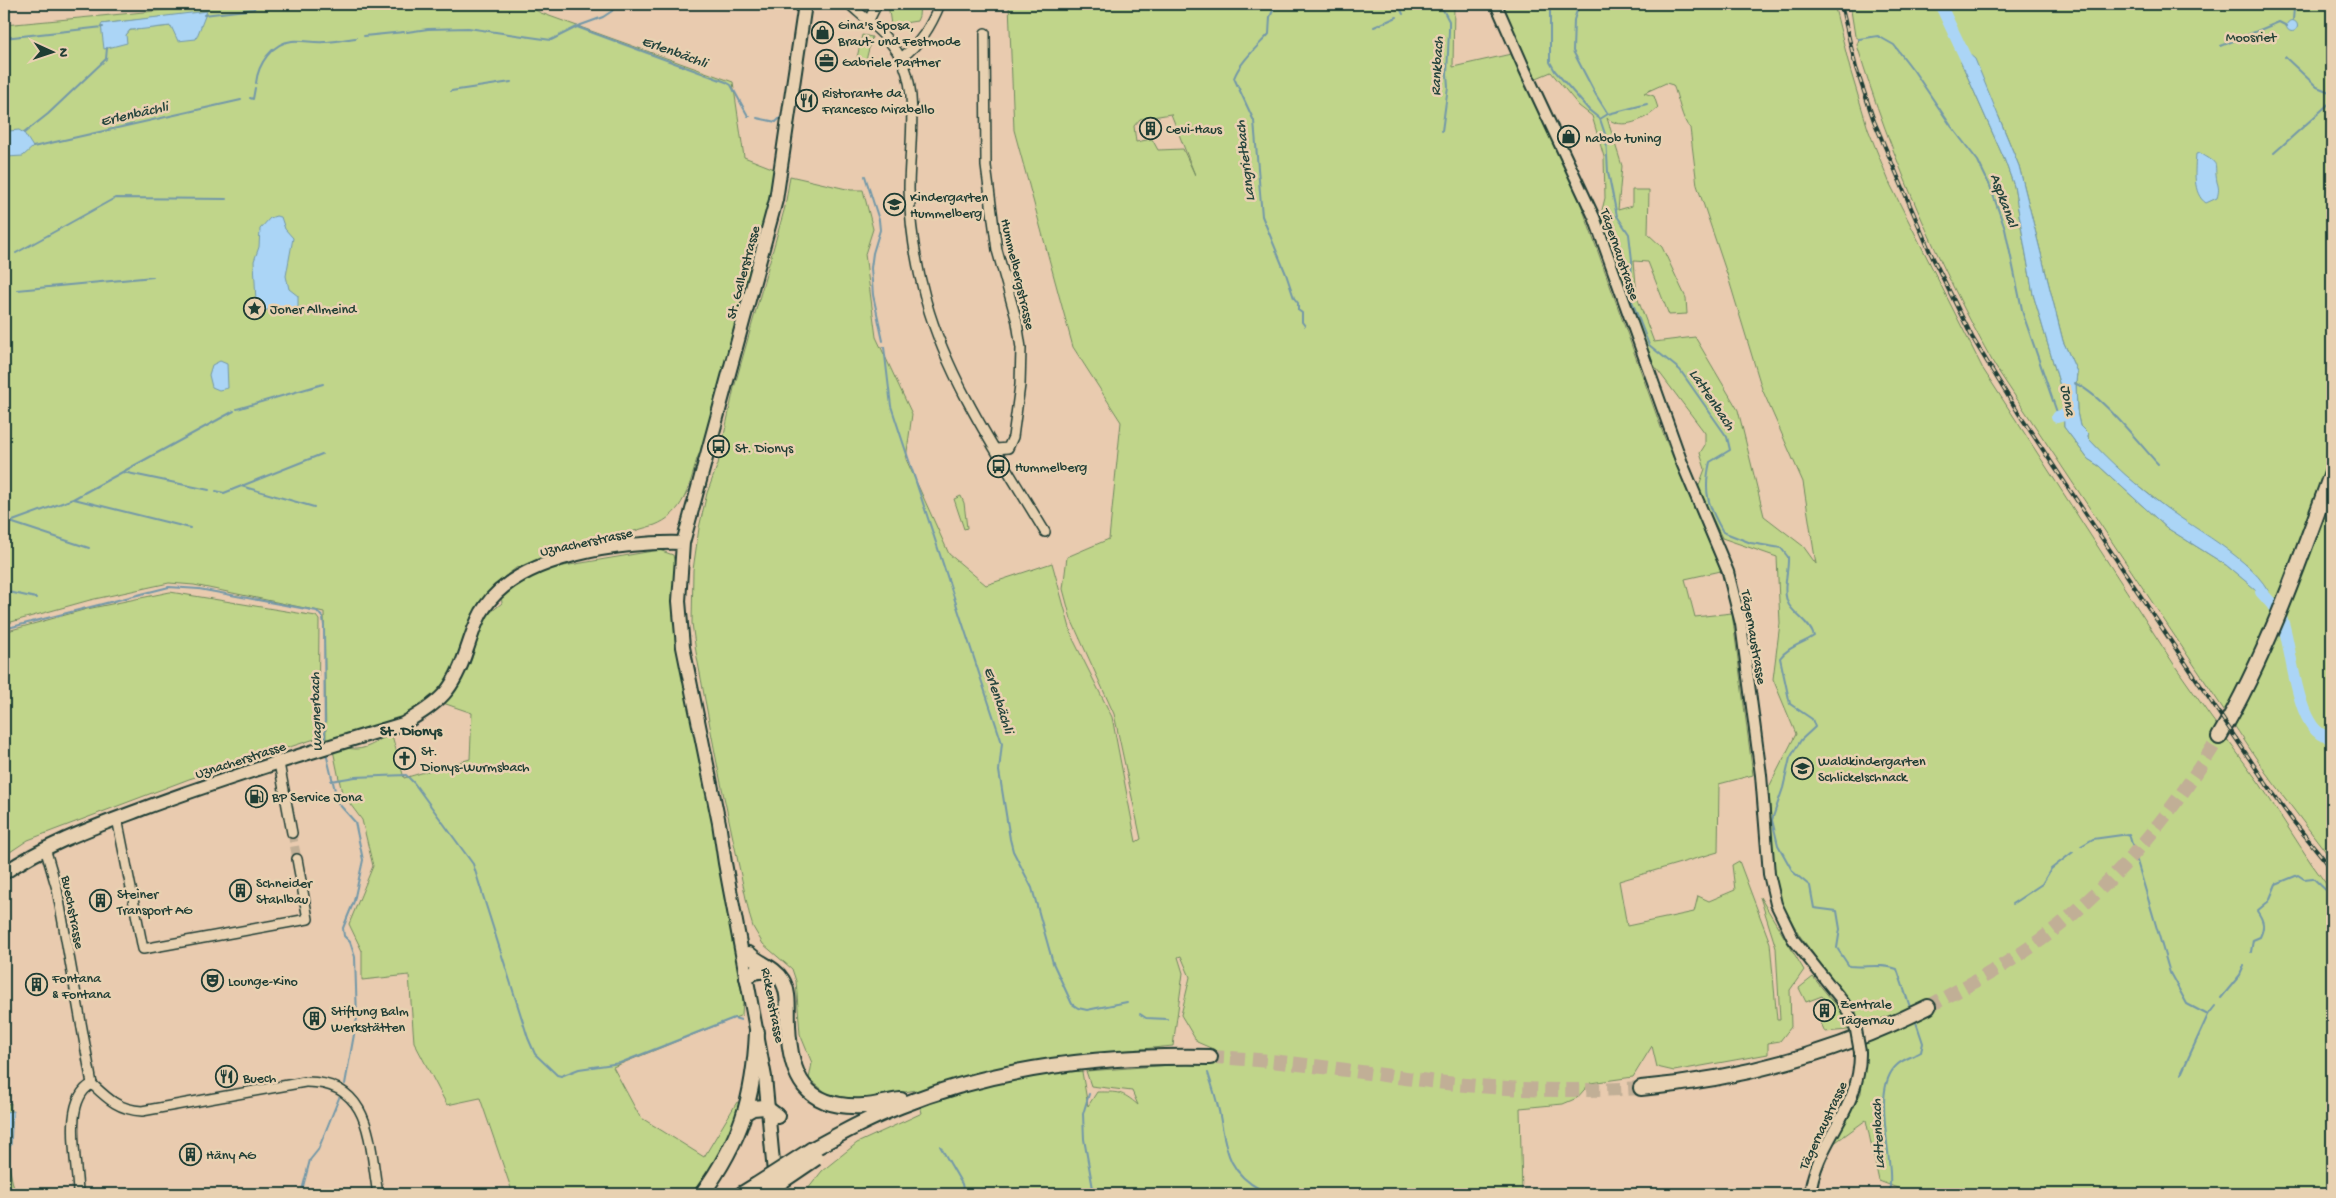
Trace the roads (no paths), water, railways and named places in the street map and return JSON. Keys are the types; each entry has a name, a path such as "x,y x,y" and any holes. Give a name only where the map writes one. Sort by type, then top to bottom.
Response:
{"highway":[{"path":"2219,737 2265,650 2288,595 2332,472"},
{"path":"749,954 775,972 782,980 786,993 788,1042 794,1067 802,1085 810,1094 823,1102 849,1106 865,1106 896,1100 919,1099"},
{"path":"750,976 764,970 775,972"},
{"path":"1641,1088 1710,1080 1788,1063 1854,1040 1918,1012"},
{"path":"702,1194 730,1150 746,1112 753,1081 757,1032"},
{"path":"742,1194 759,1190 857,1126 919,1099 982,1080 1058,1065 1122,1058 1210,1057"},
{"path":"746,1112 759,1106 773,1112"}],"main road":[{"name":"St. Gallerstrasse","path":"684,543 776,198 805,4"},
{"name":"Uznacherstrasse","path":"4,873 45,848 186,792 403,724 425,711 452,686 484,608 494,595 518,575 551,562 612,548 665,542 684,543"},
{"name":"Rickenstrasse","path":"684,543 679,600 683,647 777,1099 773,1112 776,1194"},
{"name":"Rickenstrasse","path":"720,823 730,857 749,954 757,1032 773,1112 784,1194"}],"street":[{"path":"849,4 901,58 911,89 909,190 913,235 926,302 943,351 964,396 1045,532"},
{"path":"868,22 877,4"},
{"path":"901,58 913,49 927,32 940,4"},
{"name":"Tägernaustrasse","path":"1496,4 1594,217 1635,337 1682,463 1728,572 1741,624 1761,775 1769,874 1776,904 1793,939 1844,1003 1856,1030 1860,1052 1856,1089 1820,1156 1810,1194"},
{"name":"Hummelbergstrasse","path":"985,33 986,166 997,250 1017,322 1021,348 1020,385 1011,444 1008,448 996,449"},
{"path":"279,763 292,833"},
{"path":"118,818 143,949 308,919 297,859"},
{"name":"Buechstrasse","path":"45,848 58,889 92,1084"},
{"path":"78,1194 73,1143 75,1112 81,1092 92,1084 115,1104 123,1108 142,1111 305,1082 331,1086 348,1095 360,1108 365,1122 378,1194"}],"water":[{"path":"207,11 196,39 178,41 171,26 130,30 126,35 127,43 104,49 101,24"},
{"path":"2292,20 2298,26 2292,32 2286,26"},
{"path":"1963,49 1975,59 2019,166 2063,341 2077,372 2077,412 2080,426 2097,448 2135,483 2165,507 2244,563 2258,576 2268,590 2273,604 2226,565 2167,528 2099,466 2088,459 2064,427 2063,396 2033,294 2014,186 2005,161 1961,62"},
{"path":"19,130 24,133 33,147 23,156 6,157 5,139 9,131"},
{"path":"2200,153 2214,162 2218,188 2217,198 2206,203 2198,194 2195,181 2196,154"},
{"path":"281,217 285,229 293,238 286,276 289,289 298,296 298,308 293,315 274,307 263,312 256,303 254,261 259,247 260,229 270,218"},
{"path":"220,361 227,364 228,388 219,390 212,387 209,375 212,365"},
{"path":"13,1111 11,1146 4,1147 4,1112"}],"waterway":[{"path":"204,15 254,9 255,4"},
{"name":"Erlenbächli","path":"407,32 428,29 468,28 551,40 581,25 603,17 612,11 616,4"},
{"name":"Langrietbach","path":"1276,4 1270,17 1269,34 1245,60 1234,78 1254,121 1262,216 1294,298 1298,303 1298,310 1302,313 1302,322 1305,326"},
{"path":"1398,4 1403,14"},
{"name":"Rankbach","path":"1440,4 1449,21 1448,87 1442,131"},
{"name":"Lattenbach","path":"1550,4 1550,62 1555,71 1589,110 1600,119 1606,137 1608,172 1617,216 1629,234 1632,260 1630,296 1649,345 1680,370 1727,437 1730,450 1710,462 1707,482 1710,506 1723,532 1751,543 1781,548 1788,557 1785,588 1787,600 1792,609 1810,627 1814,636 1791,648 1780,658 1790,704 1812,719 1815,727 1801,740 1790,758 1783,788 1772,820 1778,845 1793,872 1810,886 1814,908 1837,911 1840,929 1837,948 1849,966 1885,966 1897,969 1911,1010"},
{"path":"1579,4 1574,20 1573,51 1608,114"},
{"name":"Jona","path":"1940,4 1969,65"},
{"path":"2270,4 2294,8 2299,4"},
{"path":"2293,20 2294,8"},
{"path":"1374,27 1397,17"},
{"path":"2221,46 2279,22 2287,26"},
{"path":"4,38 103,27"},
{"name":"Erlenbächli","path":"577,27 726,82 731,85 748,116 750,116"},
{"name":"Erlenbächli","path":"364,36 404,32"},
{"name":"Aspkanal","path":"1859,39 1878,36 1894,45 1978,161 1990,186 2005,229 2023,314 2060,421"},
{"name":"Erlenbächli","path":"256,83 263,62 272,50 278,46 292,41 328,42 356,38"},
{"path":"24,133 48,114 106,59 107,48"},
{"path":"2285,57 2317,87 2332,93"},
{"path":"451,91 511,82"},
{"name":"Erlenbächli","path":"250,98 253,99 255,88"},
{"name":"Erlenbächli","path":"33,147 241,100"},
{"path":"2274,153 2332,101"},
{"path":"1600,119 1608,114 1647,104"},
{"name":"Erlenbächli","path":"757,118 776,122 782,116"},
{"name":"Erlenbächli","path":"865,176 879,220 880,230 873,253 871,268 873,295 883,341"},
{"path":"16,253 115,198 226,199"},
{"path":"17,290 153,277"},
{"path":"4,296 9,294"},
{"name":"Erlenbächli","path":"884,347 891,406 1002,743 999,771 1010,839 1013,851 1032,888 1053,963 1072,1004 1078,1008 1087,1010 1127,1002"},
{"path":"2074,383 2084,388 2106,407 2158,464"},
{"path":"237,409 323,384"},
{"path":"10,522 73,499 234,411"},
{"path":"2057,417 2071,413"},
{"path":"216,491 224,493 322,454"},
{"path":"123,472 209,490"},
{"path":"241,486 314,507"},
{"path":"74,499 190,528"},
{"path":"4,520 89,548"},
{"name":"Wagnerbach","path":"4,629 169,587 199,589 317,611 323,618 324,626 325,743"},
{"path":"4,591 36,598"},
{"name":"Jona","path":"2261,592 2275,608 2282,620 2297,689 2310,723 2320,734 2332,737"},
{"name":"Wagnerbach","path":"326,753 338,803 355,822 363,860 354,901 343,928 344,936 350,942 355,957 357,1018 345,1084"},
{"path":"331,781 355,777 406,775 414,783 473,864 528,1038 535,1054 557,1075 561,1076 579,1069 620,1063 734,1018 741,1020"},
{"path":"2081,846 2093,839 2129,834 2170,973 2187,1004 2208,1015"},
{"path":"2012,904 2042,884 2051,869 2073,852"},
{"path":"2251,952 2253,940 2260,937 2263,930 2262,921 2257,911 2269,901 2276,884 2298,875 2304,879 2313,878 2332,896"},
{"path":"2221,998 2240,975 2244,966"},
{"path":"2181,1074 2208,1015 2215,1006"},
{"path":"1140,1014 1146,1018 1167,1019"},
{"name":"Lattenbach","path":"1889,1194 1890,1180 1884,1108 1885,1091 1889,1076 1897,1065 1921,1052 1923,1043 1915,1019"},
{"path":"1208,1073 1218,1106 1229,1156 1240,1174 1249,1183 1261,1190"},
{"path":"1089,1094 1083,1114 1084,1139 1094,1194"},
{"name":"Wagnerbach","path":"301,1194 310,1160 318,1150 339,1098"},
{"path":"940,1146 962,1184 964,1194"}],"tunnel":[{"path":"1928,1007 1978,980 2040,940 2099,890 2152,833 2176,802 2219,737"},
{"path":"292,833 297,859"},
{"path":"1210,1057 1302,1064 1478,1086 1571,1090 1641,1088"}],"railway":[{"path":"1841,4 1856,68 1874,121 1930,252 1972,337 2019,414 2267,785 2332,869"}],"place":[{"name":"Gina's Sposa, Braut- und Festmode","path":"822,32"},
{"name":"Gabriele Partner","path":"826,61"},
{"name":"Ristorante da Francesco Mirabello","path":"806,100"},
{"name":"Cevi-Haus","path":"1150,128"},
{"name":"nabob tuning","path":"1569,137"},
{"name":"Kindergarten Hummelberg","path":"894,204"},
{"name":"Joner Allmeind","path":"254,308"},
{"name":"St. Dionys","path":"719,447"},
{"name":"Hummelberg","path":"999,466"},
{"name":"St. Dionys-Wurmsbach","path":"405,758"},
{"name":"Waldkindergarten Schlickelschnack","path":"1802,768"},
{"name":"BP Service Jona","path":"256,796"},
{"name":"Schneider Stahlbau","path":"240,890"},
{"name":"Steiner Transport AG","path":"101,901"},
{"name":"Lounge-Kino","path":"212,980"},
{"name":"Fontana & Fontana","path":"36,985"},
{"name":"Zentrale Tägernau","path":"1824,1011"},
{"name":"Stiftung Balm Werkstätten","path":"315,1018"},
{"name":"Buech","path":"227,1077"},
{"name":"Häny AG","path":"190,1154"}],"district":[{"name":"St. Dionys","path":"411,730"}],"park label":[{"name":"Moosriet","path":"2251,36"}]}
